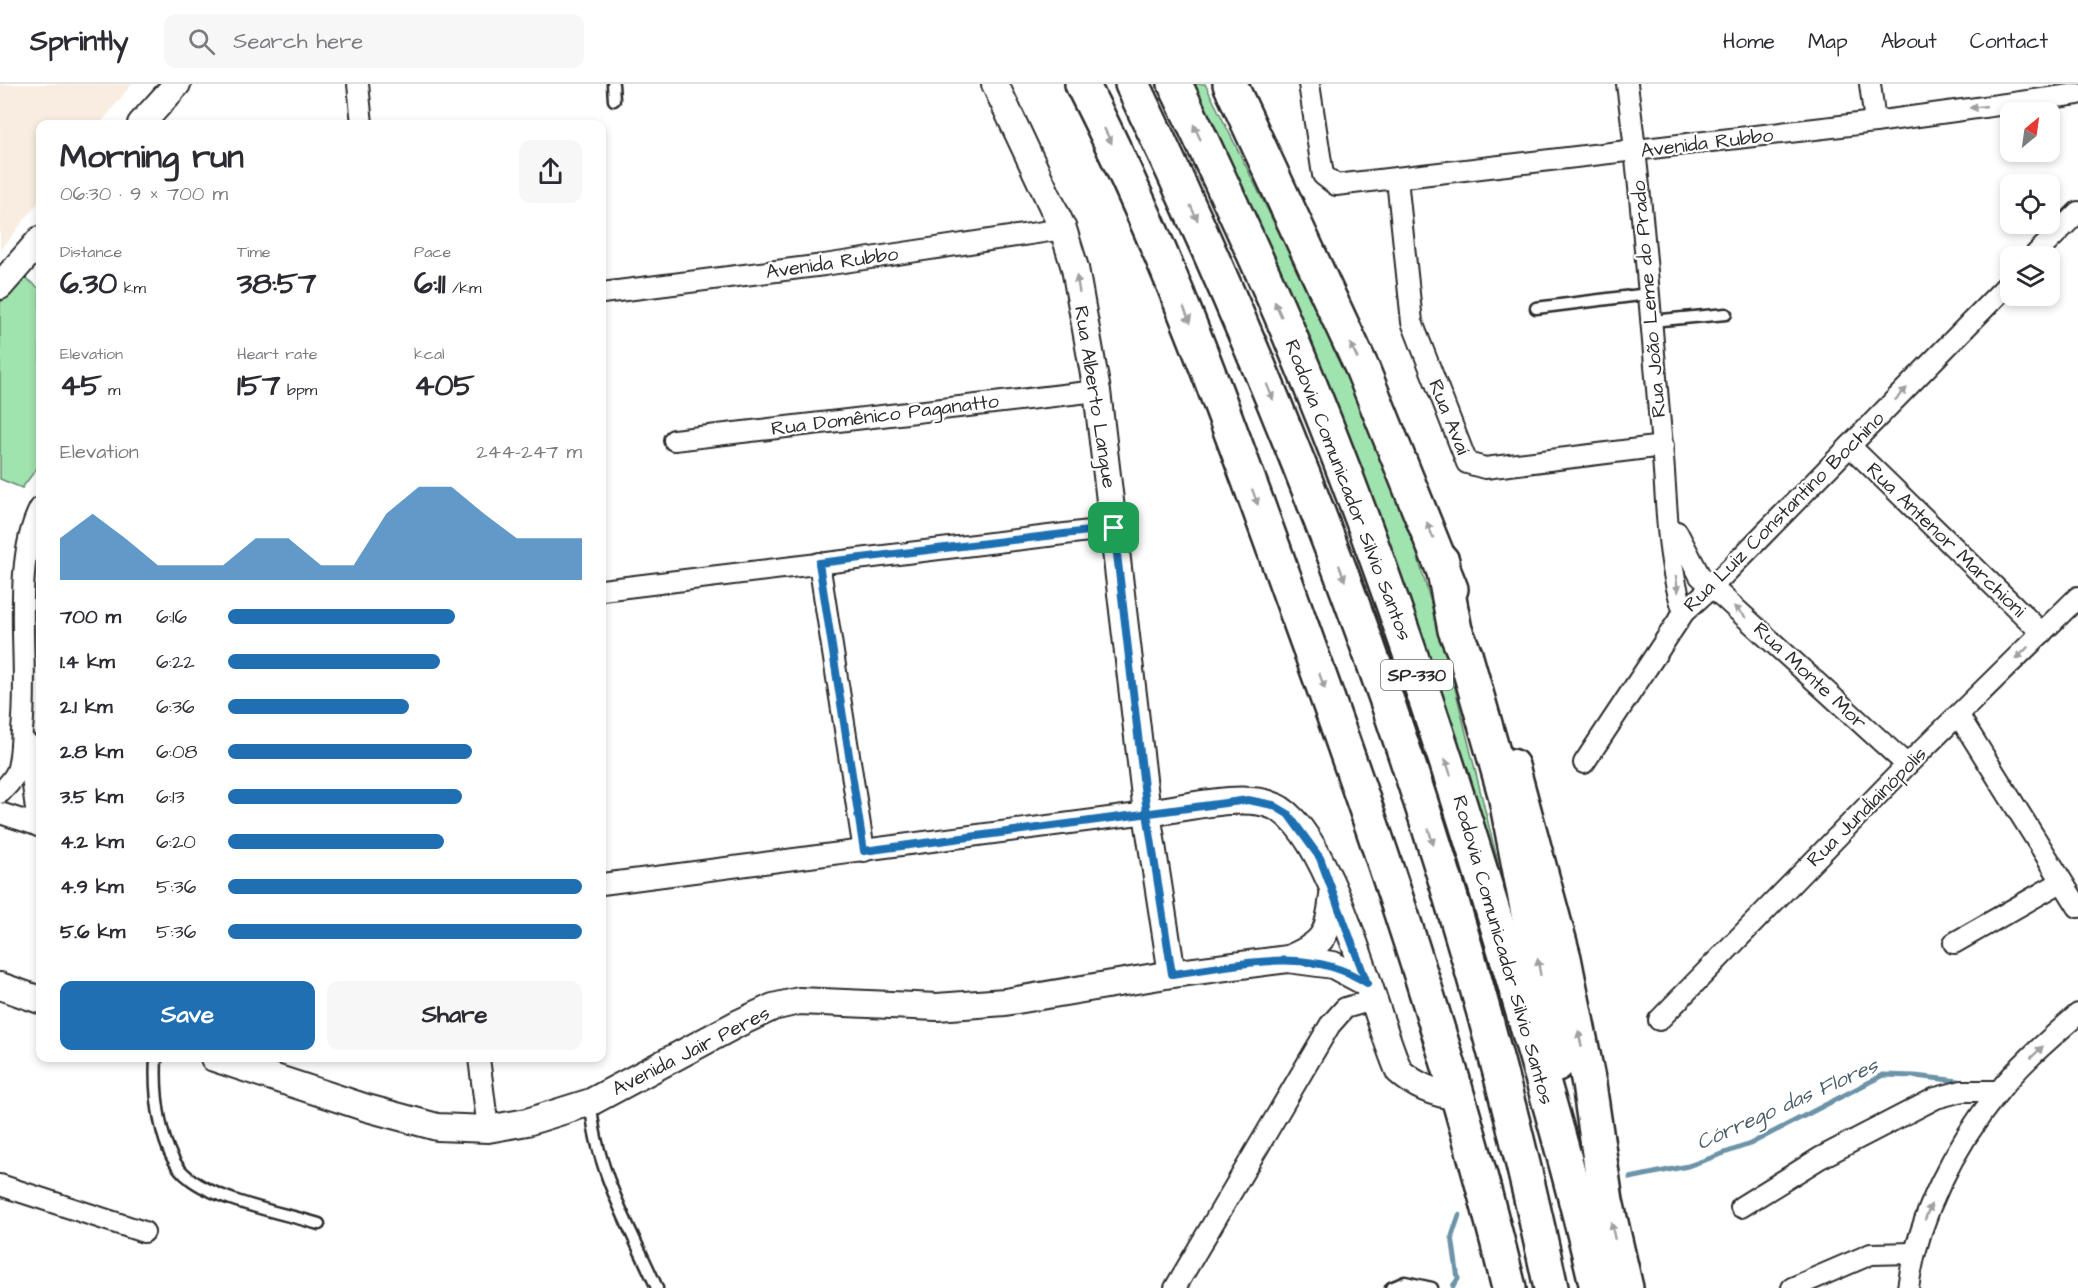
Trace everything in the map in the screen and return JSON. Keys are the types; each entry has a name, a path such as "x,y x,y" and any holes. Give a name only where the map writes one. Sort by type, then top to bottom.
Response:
{"highway":[{"path":"1082,84 1150,225 1202,351 1351,763 1459,1097 1509,1288"},
{"name":"Rodovia Comunicador Silvio Santos","path":"1132,84 1249,337 1342,574 1425,815 1483,1011 1532,1196 1551,1288"},
{"name":"Rodovia Comunicador Silvio Santos","path":"1175,84 1288,331 1383,579 1461,805 1521,1004 1584,1231 1596,1288"},
{"path":"1230,84 1362,368 1442,561 1516,777 1564,958 1589,1084 1606,1201 1626,1288"},
{"path":"1442,561 1455,630 1465,654 1508,806 1562,1087 1584,1231"},
{"path":"1459,1097 1477,1113 1522,1288"}],"street":[{"path":"145,120 177,84"},
{"path":"358,84 362,120"},
{"name":"Rua Alberto Langue","path":"995,84 1063,229 1075,268 1097,391 1147,813 1172,974"},
{"name":"Avenida Rubbo","path":"1309,84 1323,175 1336,185 1636,152 2078,94"},
{"name":"Rua João Leme do Prado","path":"1627,84 1636,152 1677,592 1684,612"},
{"path":"1870,84 1875,122"},
{"name":"Rua Avaí","path":"1397,179 1412,322 1467,463 1485,468 1663,446"},
{"path":"2044,246 2078,212"},
{"name":"Avenida Rubbo","path":"606,292 824,265 1063,229"},
{"path":"0,286 36,245"},
{"name":"Rua Luiz Constantino Bochino","path":"1584,763 1684,612 1713,586 2000,292"},
{"name":"Rua Domênico Paganatto","path":"674,440 1097,391"},
{"name":"Rua Antenor Marchioni","path":"1850,446 2042,633"},
{"name":"Rua João Leme do Prado","path":"1669,514 1700,576 1713,586"},
{"path":"0,793 17,771 24,715 25,563 28,535 36,517"},
{"path":"606,590 1114,528"},
{"path":"819,563 864,851"},
{"name":"Rua Monte Mor","path":"1713,586 1907,765"},
{"name":"Rua Jundiainópolis","path":"1659,1020 1907,765 2078,597"},
{"path":"24,715 36,804"},
{"path":"1959,716 2078,907"},
{"path":"606,883 1248,800 1273,805 1288,814 1320,858 1399,1071 1410,1081 1429,1090 1459,1097"},
{"path":"0,813 36,825"},
{"path":"1954,943 2061,882"},
{"name":"Avenida Jair Peres","path":"226,1062 367,1108 436,1127 488,1129 528,1122 591,1102 748,1019 773,1007 799,1001 937,1007 982,1004 1172,974 1288,959 1312,950 1322,939 1330,919 1333,890"},
{"name":"Avenida Jair Peres","path":"1288,959 1333,965 1370,992"},
{"path":"0,987 36,999"},
{"path":"1175,1288 1330,1025 1345,1008 1370,992"},
{"path":"1908,1288 1913,1252 1929,1208 1952,1160 1999,1091 2078,1014"},
{"path":"480,1062 488,1129"},
{"path":"1742,1207 1820,1158 1936,1098 1962,1091 1999,1091"},
{"path":"0,1185 144,1232"},
{"path":"1792,1288 1871,1254 1913,1252"}],"lane":[{"path":"613,84 614,100"},
{"path":"1536,308 1648,294"},
{"path":"1651,321 1726,314"},
{"path":"156,1062 157,1102 168,1152 188,1178 226,1196 319,1224"},
{"path":"591,1102 592,1121 612,1185 657,1288"},
{"path":"1391,1288 1405,1282 1432,1288"}],"shaded area":[{"path":"0,84 132,84 103,120 36,120 36,205 0,251"}],"green space":[{"path":"1188,84 1205,84 1317,309 1411,533 1453,680 1501,875 1490,862"},
{"path":"23,276 36,286 36,469 22,488 0,479 0,303"}],"waterway":[{"name":"Córrego das Flores","path":"1630,1178 1688,1166 1750,1144 1883,1075 1959,1081"},
{"name":"Córrego das Flores","path":"1453,1286 1458,1279 1452,1236 1459,1215"}],"route":[{"path":"1114,528 819,563 864,851 1147,813 1248,800 1273,805 1288,814 1320,858 1367,983 1333,965 1288,959 1172,974 1147,813 1114,528"}]}
